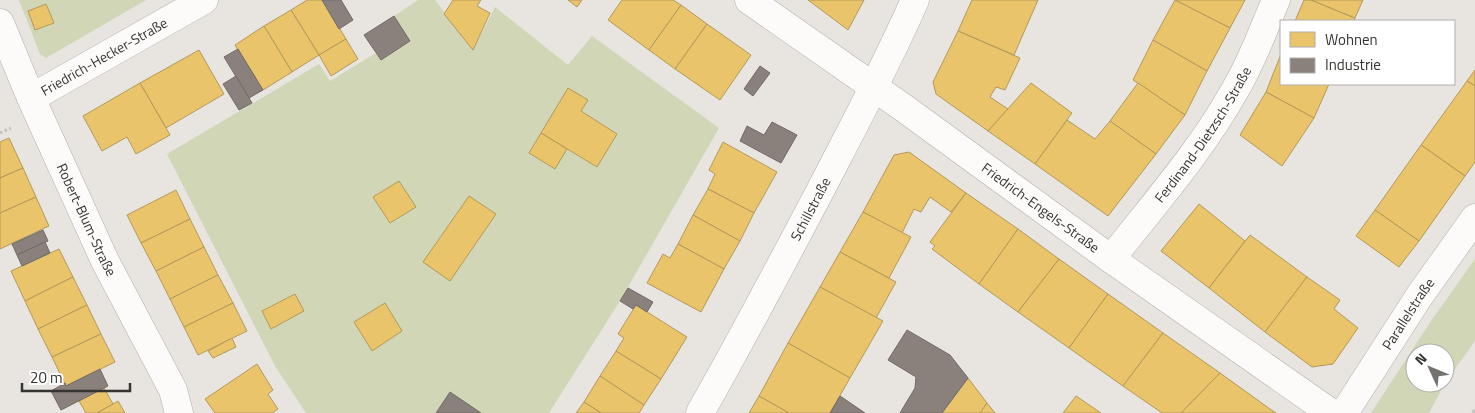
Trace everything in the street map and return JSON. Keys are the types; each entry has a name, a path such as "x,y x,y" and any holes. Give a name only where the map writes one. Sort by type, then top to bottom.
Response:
{"street":[{"name":"Friedrich-Hecker-Straße","path":"31,98 204,0"},
{"name":"Friedrich-Engels-Straße","path":"749,0 874,86 1111,259 1331,413"},
{"name":"Schillstraße","path":"700,413 747,332 892,51 915,0"},
{"name":"Ferdinand-Dietzsch-Straße","path":"1111,259 1207,136 1236,90 1255,51 1276,0"},
{"name":"Robert-Blum-Straße","path":"0,23 31,98 105,261 173,390 179,413"},
{"name":"Parallelstraße","path":"1344,413 1420,295 1475,218"}],"green space":[{"path":"19,0 146,0 46,58 40,54"},
{"path":"418,0 435,0 473,50 495,7 568,65 592,36 719,128 620,301 549,413 481,413 450,392 436,413 306,413 275,366 167,154 319,64 330,81 376,53 381,60 410,41 394,16"},
{"path":"1475,259 1475,341 1455,369 1455,343 1417,343"},
{"path":"1405,361 1405,393 1440,393 1429,413 1371,413"}],"building: Wohnen":[{"path":"307,0 322,0 346,39 319,55 291,10"},
{"path":"453,0 481,0 477,6 490,13 473,50 444,14"},
{"path":"568,0 582,0 577,7"},
{"path":"622,0 673,0 681,5 649,50 608,20"},
{"path":"808,0 864,0 848,30"},
{"path":"972,0 1038,0 1014,55 958,31"},
{"path":"1175,0 1245,0 1230,28"},
{"path":"1175,0 1230,28 1207,71 1153,40"},
{"path":"1304,0 1311,0 1355,18 1354,20 1295,20"},
{"path":"1311,0 1363,0 1355,18"},
{"path":"46,4 54,23 35,30 28,11"},
{"path":"681,5 707,24 675,69 649,50"},
{"path":"291,10 319,55 292,72 264,26"},
{"path":"707,24 751,55 720,100 675,69"},
{"path":"264,26 292,72 263,90 235,45"},
{"path":"958,31 1020,58 1005,90 996,87 990,97 1008,109 988,131 936,94 933,82"},
{"path":"346,39 358,59 331,76 319,55"},
{"path":"1153,40 1207,71 1185,115 1133,80"},
{"path":"199,50 224,94 166,128 140,83"},
{"path":"1280,57 1280,85 1329,85 1314,118 1266,92"},
{"path":"1475,70 1475,86 1467,81"},
{"path":"1467,81 1475,86 1475,162 1465,176 1421,145"},
{"path":"140,83 170,135 136,154 127,137 102,151 83,116"},
{"path":"1031,83 1072,113 1035,164 988,131"},
{"path":"1138,83 1185,115 1156,154 1110,121"},
{"path":"568,88 588,100 581,111 617,134 597,167 541,133"},
{"path":"1266,92 1314,118 1282,166 1240,135"},
{"path":"1067,120 1095,139 1110,121 1156,154 1108,216 1035,164"},
{"path":"541,133 567,149 555,169 529,153"},
{"path":"9,138 23,168 0,178 0,142"},
{"path":"723,142 777,172 754,213 708,189 715,174 709,170"},
{"path":"1421,145 1465,176 1419,241 1375,210"},
{"path":"909,152 966,193 951,212 930,197 921,212 914,209 902,233 863,212 894,155"},
{"path":"23,168 36,197 0,213 0,178"},
{"path":"399,181 416,207 390,223 373,197"},
{"path":"708,189 754,213 740,241 693,215"},
{"path":"176,190 190,219 141,243 127,215"},
{"path":"966,193 1018,229 979,284 932,249 935,246 930,242"},
{"path":"469,196 496,214 450,281 423,262"},
{"path":"36,197 49,226 0,249 0,213"},
{"path":"1199,204 1245,241 1209,288 1161,251"},
{"path":"1375,210 1419,241 1399,267 1356,236"},
{"path":"863,212 911,237 889,278 840,252"},
{"path":"693,215 740,241 724,269 678,244"},
{"path":"190,219 204,247 156,271 141,243"},
{"path":"1018,229 1059,259 1018,312 979,284"},
{"path":"1250,235 1307,277 1265,332 1209,288"},
{"path":"678,244 724,269 701,312 647,283 663,254 670,258"},
{"path":"204,247 218,275 170,299 156,271"},
{"path":"59,249 73,277 25,301 11,271"},
{"path":"840,252 896,282 876,318 820,287"},
{"path":"1059,259 1108,294 1069,348 1018,312"},
{"path":"218,275 233,303 184,327 170,299"},
{"path":"73,277 87,305 38,329 25,301"},
{"path":"1307,277 1340,300 1334,309 1358,328 1333,364 1312,367 1265,332"},
{"path":"820,287 883,321 850,378 788,343"},
{"path":"295,294 304,311 271,329 262,311"},
{"path":"1108,294 1163,333 1123,386 1069,348"},
{"path":"233,303 247,331 198,355 184,327"},
{"path":"385,303 402,331 372,351 354,322"},
{"path":"87,305 101,334 52,357 38,329"},
{"path":"636,305 687,337 661,379 616,351 624,338 618,334"},
{"path":"1163,333 1220,373 1181,413 1162,413 1123,386"},
{"path":"101,334 115,362 66,386 52,357"},
{"path":"232,338 236,347 213,358 208,351"},
{"path":"788,343 850,378 830,413 789,413 759,396"},
{"path":"616,351 661,379 644,405 600,376"},
{"path":"257,364 273,390 268,394 278,409 272,413 215,413 205,399"},
{"path":"1220,373 1270,409 1276,413 1181,413"},
{"path":"600,376 644,405 639,413 601,413 584,402"},
{"path":"968,378 987,403 980,413 942,413"},
{"path":"104,388 113,404 97,413 86,413 79,401"},
{"path":"759,396 789,413 749,413"},
{"path":"1076,396 1101,413 1063,413"},
{"path":"118,401 125,413 97,413 113,404"},
{"path":"584,402 601,413 576,413"},
{"path":"987,403 995,413 980,413"}],"building: Industrie":[{"path":"322,0 341,0 353,20 339,29"},
{"path":"394,16 410,41 381,60 364,35"},
{"path":"238,49 263,90 249,98 224,57"},
{"path":"760,66 770,73 753,96 744,89"},
{"path":"236,76 252,103 239,110 223,84"},
{"path":"772,122 797,135 781,163 740,141 747,126 764,135"},
{"path":"43,230 48,241 17,255 12,244"},
{"path":"45,242 50,253 22,266 17,255"},
{"path":"628,288 653,302 647,312 636,305 633,309 620,301"},
{"path":"907,330 950,355 968,378 942,413 900,413 915,388 916,377 888,360"},
{"path":"100,369 108,386 61,410 51,391 65,383 66,386"},
{"path":"450,392 481,413 436,413"},
{"path":"840,396 865,413 830,413"}]}
